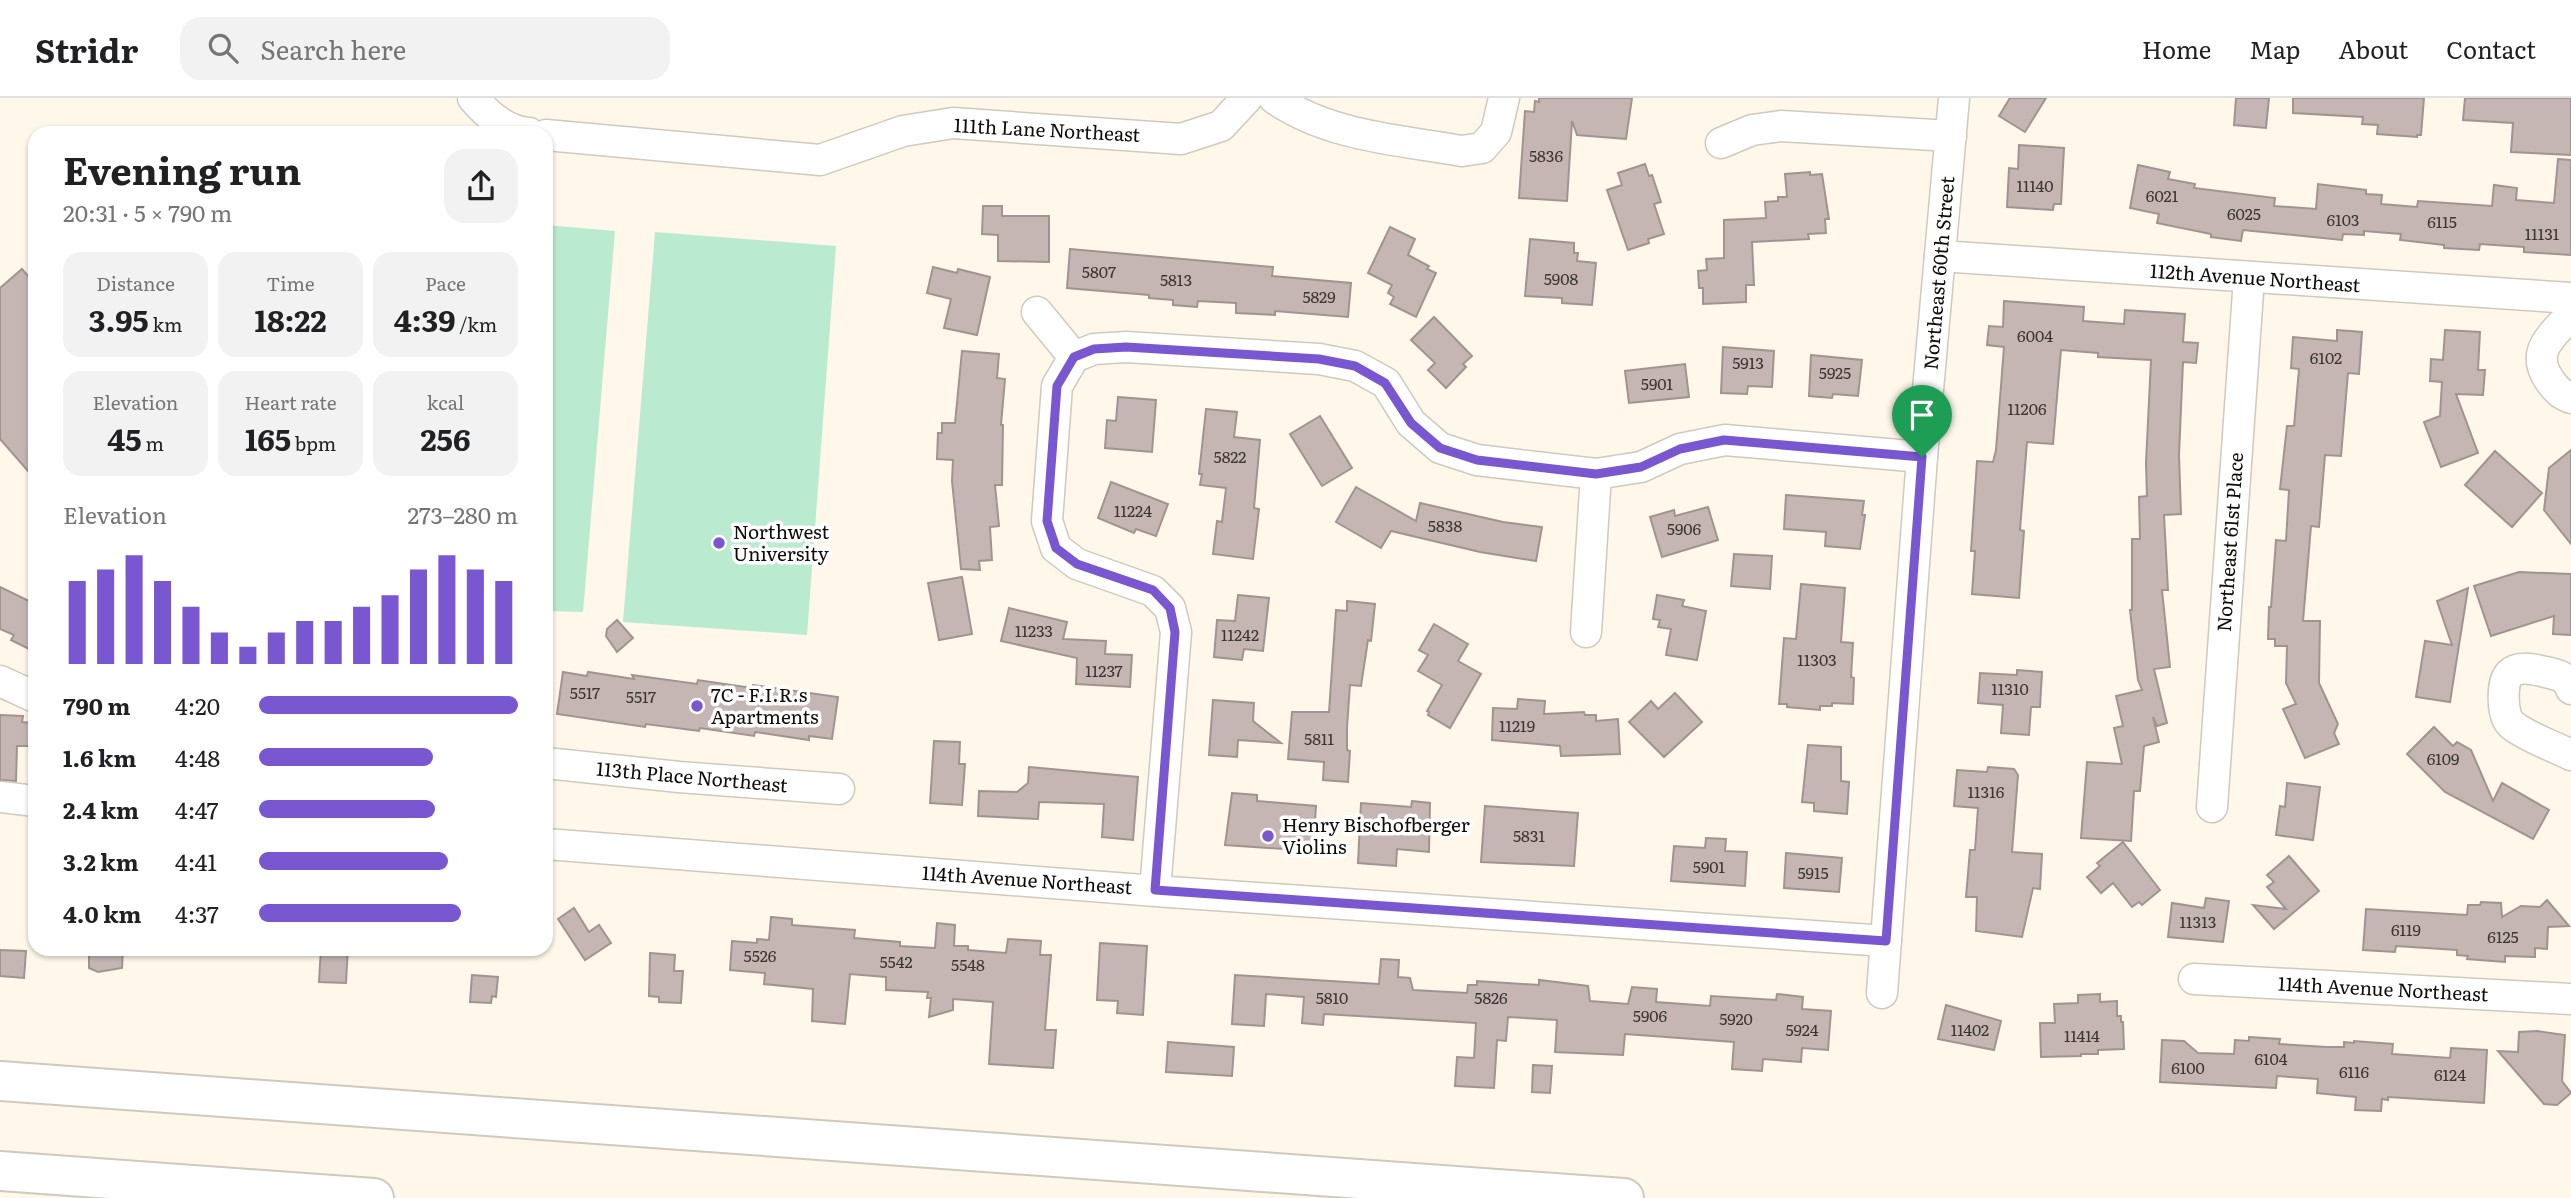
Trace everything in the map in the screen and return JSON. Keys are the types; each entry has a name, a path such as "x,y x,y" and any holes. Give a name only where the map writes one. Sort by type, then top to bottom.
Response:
{"highway":[{"path":"0,1081 1624,1198"},
{"path":"0,1171 374,1198"}],"street":[{"path":"473,98 492,119 508,126"},
{"name":"111th Lane Northeast","path":"553,136 820,160 903,131 953,123 1181,139 1221,126 1247,98"},
{"path":"1274,98 1322,123 1346,130 1462,150 1482,148 1496,131 1504,98"},
{"name":"Northeast 60th Street","path":"1882,993 1922,457 1954,98"},
{"path":"1721,143 1752,130 1781,126 1951,136"},
{"name":"112th Avenue Northeast","path":"1940,256 2571,298"},
{"name":"Northeast 61st Place","path":"2212,807 2249,278"},
{"path":"1037,312 1074,357"},
{"path":"2571,314 2545,346 2540,360 2544,371 2560,394 2571,398"},
{"path":"1155,890 1175,632 1170,608 1153,590 1077,564 1056,548 1047,521 1057,386 1074,357 1094,349 1126,347 1319,359 1355,366 1385,383 1411,423 1440,448 1477,460 1596,474 1641,467 1680,449 1724,440 1922,457"},
{"path":"1586,632 1596,474"},
{"path":"2571,689 2569,682 2559,675 2529,667 2514,670 2508,675 2503,689 2505,713 2510,724 2571,755"},
{"path":"0,681 28,694"},
{"name":"113th Place Northeast","path":"553,764 679,777 839,789"},
{"path":"0,797 28,800"},
{"name":"114th Avenue Northeast","path":"553,845 1886,941"},
{"name":"114th Avenue Northeast","path":"2194,979 2571,999"}],"green space":[{"path":"553,226 615,231 583,612 553,611"},
{"path":"655,232 836,246 807,635 623,622"}],"building":[{"path":"1539,98 1632,98 1626,139 1577,135 1572,121 1567,201 1519,198 1525,111 1534,112 1535,101 1539,102"},
{"path":"2010,98 2046,98 2025,132 1999,116"},
{"path":"2236,98 2269,98 2266,128 2234,125"},
{"path":"2293,98 2424,98 2421,135 2377,134 2378,125 2362,124 2363,117 2293,113"},
{"path":"2465,98 2571,98 2571,155 2511,152 2513,123 2463,120"},
{"path":"2019,145 2064,148 2061,204 2054,204 2053,210 2007,207 2009,168 2018,169"},
{"path":"2558,159 2571,160 2571,255 2524,252 2524,247 2480,244 2479,250 2444,248 2444,245 2400,240 2401,234 2364,231 2364,235 2343,234 2342,240 2243,230 2241,241 2211,237 2211,234 2157,223 2159,214 2130,208 2138,165 2170,172 2168,179 2195,184 2194,188 2275,198 2274,206 2316,209 2318,184 2366,190 2366,194 2382,195 2381,204 2417,207 2418,201 2492,206 2494,185 2517,188 2516,200 2554,203"},
{"path":"1645,164 1649,176 1652,175 1661,202 1654,204 1664,234 1648,239 1649,243 1628,250 1607,190 1622,185 1618,173"},
{"path":"1810,172 1810,175 1822,174 1829,219 1825,219 1826,233 1808,234 1809,239 1752,242 1754,285 1746,285 1746,302 1703,304 1703,288 1699,288 1698,271 1707,270 1706,259 1724,258 1724,220 1766,218 1765,202 1787,197 1785,174"},
{"path":"983,206 1002,206 1002,216 1049,216 1049,262 998,261 998,235 982,234"},
{"path":"1390,227 1415,239 1408,255 1429,266 1427,269 1436,273 1416,317 1390,304 1394,297 1388,293 1392,285 1368,273"},
{"path":"1530,239 1574,243 1574,253 1578,253 1577,261 1596,263 1592,305 1562,303 1562,298 1525,296"},
{"path":"1070,249 1273,267 1272,276 1351,283 1348,317 1275,311 1275,315 1236,313 1236,303 1198,301 1197,307 1173,305 1173,300 1149,298 1149,295 1067,288"},
{"path":"933,267 957,273 958,269 990,277 977,335 944,328 951,299 927,293"},
{"path":"22,269 28,276 28,471 0,439 0,288"},
{"path":"2004,301 2084,307 2083,321 2124,324 2125,310 2185,314 2183,342 2198,343 2196,363 2183,362 2179,455 2181,514 2164,515 2168,590 2162,590 2170,667 2154,669 2167,723 2157,726 2153,717 2159,742 2144,746 2140,791 2134,791 2131,841 2081,838 2087,762 2122,764 2114,728 2123,726 2116,696 2142,690 2138,680 2130,610 2132,539 2140,539 2139,497 2147,496 2151,360 2098,357 2098,353 2061,350 2053,444 2027,442 2020,530 2024,531 2019,598 1972,594 1975,551 1971,551 1977,461 1993,462 1996,450 2004,347 1987,345 1989,326 2003,327"},
{"path":"1434,317 1472,356 1463,364 1466,367 1446,388 1428,370 1435,363 1411,340"},
{"path":"2337,330 2362,332 2359,374 2348,373 2341,456 2325,455 2319,527 2311,526 2303,621 2320,621 2319,683 2338,724 2334,733 2339,744 2305,758 2283,709 2296,704 2286,683 2287,646 2275,646 2275,639 2268,639 2269,607 2276,540 2286,541 2289,490 2280,489 2287,426 2294,426 2299,369 2291,368 2293,337 2337,341"},
{"path":"2445,330 2480,332 2478,370 2485,370 2483,395 2456,394 2478,453 2441,467 2424,422 2440,416 2442,382 2430,381 2431,359 2443,360"},
{"path":"1723,347 1774,351 1772,387 1748,386 1747,394 1721,393"},
{"path":"962,351 999,354 997,378 1005,379 1001,425 1002,485 995,485 999,526 990,527 992,560 979,561 980,570 961,569 952,481 953,460 937,459 938,433 942,433 942,423 955,423"},
{"path":"1811,355 1862,360 1858,396 1809,396"},
{"path":"1685,364 1689,397 1629,403 1625,371"},
{"path":"1118,397 1156,400 1152,452 1105,448 1107,420 1116,421"},
{"path":"1206,409 1237,412 1234,437 1260,440 1254,508 1259,509 1253,559 1213,554 1217,521 1222,522 1226,488 1200,485"},
{"path":"1320,416 1352,468 1322,486 1290,434"},
{"path":"2571,450 2571,544 2544,510 2549,468"},
{"path":"2495,451 2542,493 2512,527 2465,485"},
{"path":"1111,482 1168,504 1156,536 1136,529 1134,533 1098,518"},
{"path":"1356,487 1416,521 1420,503 1503,522 1542,527 1536,561 1480,552 1391,531 1381,548 1336,522"},
{"path":"1786,495 1864,501 1862,515 1865,515 1860,549 1825,546 1826,532 1784,529"},
{"path":"1708,507 1718,540 1662,557 1650,517 1674,510 1675,516"},
{"path":"1734,554 1772,556 1770,589 1731,586"},
{"path":"2519,572 2571,574 2571,635 2553,634 2554,616 2491,636 2474,586"},
{"path":"962,577 972,634 939,640 928,583"},
{"path":"1801,584 1845,588 1841,642 1853,643 1853,704 1832,703 1832,706 1820,706 1820,710 1779,704 1784,638 1796,639"},
{"path":"0,587 28,601 28,648 11,640 14,635 0,629"},
{"path":"2468,588 2450,702 2416,697 2425,641 2452,645 2437,601"},
{"path":"1238,595 1269,598 1263,651 1244,649 1242,660 1214,657 1217,620 1235,621"},
{"path":"1657,595 1684,600 1682,606 1706,611 1697,660 1666,655 1671,629 1658,627 1660,620 1653,619"},
{"path":"1347,601 1375,604 1371,641 1368,640 1361,686 1350,685 1347,727 1347,750 1350,751 1348,782 1323,780 1324,762 1288,759 1292,712 1329,712 1336,610 1347,611"},
{"path":"1009,608 1067,622 1063,639 1106,641 1105,654 1132,655 1130,687 1076,684 1077,658 1001,641"},
{"path":"617,620 633,638 617,652 606,636 607,629"},
{"path":"1434,624 1468,644 1458,661 1481,674 1450,728 1428,715 1427,711 1442,685 1418,671 1428,655 1419,650"},
{"path":"2017,670 2042,672 2040,707 2031,707 2029,735 2001,733 2003,705 1978,703 1980,673 2017,675"},
{"name":"7C - F.I.R.s Apartments","path":"563,672 587,676 588,672 634,679 632,675 697,684 698,680 752,688 753,685 838,697 832,739 809,736 809,740 755,732 754,736 646,724 645,727 557,714"},
{"path":"1675,693 1702,722 1664,757 1629,722 1651,701 1658,709"},
{"path":"1518,699 1545,701 1544,714 1584,712 1585,715 1596,715 1596,721 1618,719 1620,754 1561,756 1560,746 1492,740 1493,708 1517,709"},
{"path":"1213,700 1254,703 1253,721 1281,743 1238,740 1237,757 1209,755"},
{"path":"0,715 23,716 22,722 28,723 28,746 17,746 16,781 0,780"},
{"path":"2434,727 2453,746 2457,742 2471,750 2493,801 2502,783 2549,810 2533,839 2445,792 2407,754"},
{"path":"934,741 960,742 959,764 965,764 962,805 930,803"},
{"path":"1808,745 1841,747 1841,781 1849,782 1847,814 1814,811 1814,803 1802,802"},
{"path":"1029,767 1138,777 1133,840 1102,837 1104,804 1039,802 1038,819 978,816 979,791 1017,792 1028,783"},
{"path":"1988,767 2014,769 2018,775 2012,852 2042,854 2040,889 2033,888 2022,937 1976,931 1977,897 1966,897 1970,850 1975,850 1978,808 1954,806 1957,770 1987,772"},
{"path":"2287,783 2320,787 2313,840 2276,835 2280,806 2285,807"},
{"path":"1232,793 1257,795 1257,801 1316,806 1313,851 1225,845"},
{"path":"1412,801 1430,803 1429,852 1397,849 1396,866 1358,863 1361,803 1411,807"},
{"path":"1485,806 1578,813 1574,866 1481,862"},
{"path":"1706,838 1726,839 1725,851 1747,852 1745,886 1671,881 1674,846 1705,848"},
{"path":"2123,842 2160,890 2142,905 2139,902 2132,907 2113,883 2101,893 2087,877 2100,866 2097,863"},
{"path":"1786,853 1842,858 1839,892 1784,888"},
{"path":"2289,856 2319,891 2274,929 2253,905 2286,909 2267,887 2274,882 2267,875"},
{"path":"2206,898 2229,901 2223,942 2168,937 2172,903 2204,908"},
{"path":"2547,900 2569,926 2548,927 2547,949 2535,948 2535,957 2505,956 2505,962 2467,959 2468,956 2457,955 2457,950 2396,946 2395,952 2363,950 2366,909 2467,915 2468,905 2480,905 2481,902 2501,903 2502,917 2521,906 2540,907"},
{"path":"574,908 589,932 599,925 611,943 585,960 558,919"},
{"path":"771,917 792,919 792,925 855,930 854,938 900,942 900,946 935,948 937,923 955,925 954,946 968,946 968,950 1006,953 1008,939 1041,941 1040,955 1051,955 1045,1030 1056,1030 1053,1068 989,1064 993,1002 953,999 953,1010 929,1017 931,998 927,998 928,992 886,990 886,977 850,974 845,1024 812,1021 813,989 764,984 765,973 730,970 732,941 757,943 757,939 769,940"},
{"path":"1100,943 1147,946 1143,1015 1117,1013 1118,1001 1097,1000"},
{"path":"0,950 26,951 24,978 0,976"},
{"path":"650,953 675,955 674,971 683,971 681,1003 659,1002 659,997 649,996"},
{"path":"89,956 123,956 122,968 98,972 89,968"},
{"path":"321,956 348,956 346,983 319,982"},
{"path":"1381,959 1399,960 1398,977 1410,978 1413,990 1467,993 1468,985 1477,985 1477,981 1539,985 1539,980 1588,986 1590,1001 1628,1004 1632,987 1657,989 1656,1002 1710,1006 1711,996 1776,1000 1777,994 1803,997 1802,1009 1831,1011 1828,1050 1802,1048 1801,1062 1763,1059 1762,1071 1732,1069 1734,1042 1625,1034 1623,1055 1555,1052 1557,1020 1508,1017 1506,1041 1497,1040 1494,1088 1455,1086 1457,1057 1474,1058 1476,1023 1324,1014 1323,1025 1302,1023 1304,997 1266,994 1264,1026 1232,1024 1235,975 1379,984"},
{"path":"472,975 498,977 496,997 492,996 491,1003 470,1002"},
{"path":"2100,994 2100,1002 2117,1001 2117,1016 2121,1016 2123,1022 2124,1049 2098,1050 2098,1054 2081,1056 2041,1057 2040,1023 2055,1023 2054,1004 2078,1003 2078,995"},
{"path":"1946,1005 2001,1021 1994,1050 1938,1039"},
{"path":"2537,1031 2565,1035 2562,1081 2571,1093 2557,1105 2544,1104 2498,1051 2518,1052 2519,1032"},
{"path":"2249,1037 2280,1039 2279,1044 2326,1047 2344,1047 2344,1042 2354,1041 2393,1044 2392,1054 2450,1058 2451,1048 2487,1050 2484,1103 2388,1097 2388,1100 2382,1099 2381,1111 2355,1110 2356,1097 2317,1093 2318,1079 2277,1076 2276,1088 2160,1082 2162,1040 2184,1041 2198,1053 2234,1054 2235,1040 2249,1041"},
{"path":"1168,1042 1234,1047 1232,1076 1166,1072"},
{"path":"1533,1065 1552,1066 1550,1093 1532,1092"}],"place":[{"name":"Northwest University","path":"719,543"},
{"name":"7C - F.I.R.s Apartments","path":"697,706"},
{"name":"Henry Bischofberger Violins","path":"1268,836"}],"route":[{"path":"1126,347 1319,359 1355,366 1385,383 1411,423 1440,448 1477,460 1596,474 1641,467 1680,449 1724,440 1922,457 1886,941 1155,890 1175,632 1170,608 1153,590 1077,564 1056,548 1047,521 1057,386 1074,357 1094,349 1126,347"}]}
